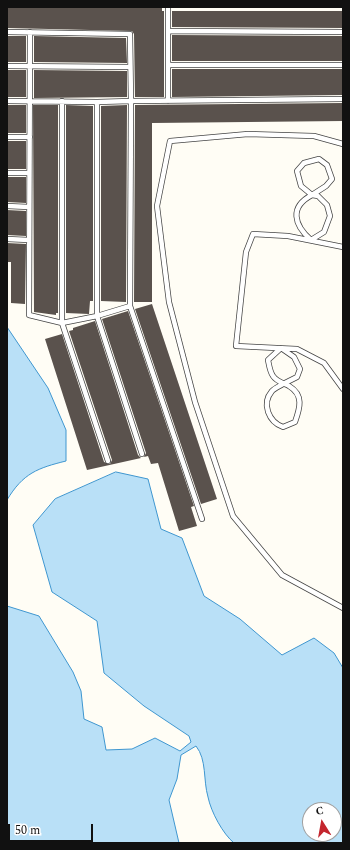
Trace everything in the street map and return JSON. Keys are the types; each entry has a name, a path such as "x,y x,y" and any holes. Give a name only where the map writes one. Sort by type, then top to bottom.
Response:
{"lane":[{"path":"168,7 168,101"},
{"path":"168,31 343,32"},
{"path":"7,32 130,34 130,306 202,519"},
{"path":"30,32 29,315 62,323 97,316 130,306"},
{"path":"168,65 343,65"},
{"path":"7,66 130,67"},
{"path":"7,101 131,102 343,100"},
{"path":"62,102 62,323 108,462"},
{"path":"97,102 97,316 142,454"},
{"path":"343,144 314,136 248,134 170,141 157,206 169,302 195,402 233,516 282,575 343,608"},
{"path":"7,137 30,137"},
{"path":"311,240 304,234 297,221 297,209 302,200 312,194 326,186 332,179 327,165 319,159 304,163 297,171 301,186 312,194 318,196 328,205 330,216 324,232 311,240"},
{"path":"7,173 29,173"},
{"path":"7,206 29,206"},
{"path":"343,247 288,236 253,234 246,252 236,346 297,349 324,363 343,390"},
{"path":"7,239 29,240"},
{"path":"282,348 268,360 272,375 283,384 289,386 298,395 301,406 295,422 283,427 275,424 268,411 268,399 273,390 283,384 297,376 300,369 294,358 282,348"}],"water":[{"path":"7,327 48,388 66,430 66,461 47,466 32,473 19,484 7,500"},
{"path":"116,472 148,479 161,529 182,538 204,596 240,619 282,655 314,638 334,653 343,668 343,843 234,843 218,822 212,809 206,791 202,757 196,746 181,755 177,779 169,800 179,843 7,843 7,606 39,616 73,672 81,691 84,719 102,727 106,750 132,749 155,738 180,751 191,742 189,736 144,706 104,673 97,621 52,592 33,525 55,499"}],"building":[{"path":"7,7 162,7 162,11 164,11 164,97 135,97 134,34 132,31 7,28"},
{"path":"172,11 343,11 343,28 172,27"},
{"path":"172,35 343,36 343,61 172,61"},
{"path":"7,36 26,36 26,62 7,62"},
{"path":"34,36 126,38 127,63 34,62"},
{"path":"172,69 343,69 343,95 172,97"},
{"path":"7,70 26,70 26,97 7,97"},
{"path":"34,70 127,71 127,97 34,98"},
{"path":"343,103 343,121 152,123 152,302 134,302 135,105"},
{"path":"7,105 26,105 26,133 7,133"},
{"path":"33,105 58,105 58,313 56,313 56,315 34,312"},
{"path":"66,105 93,106 93,301 90,301 89,314 66,313"},
{"path":"127,105 126,302 101,301 101,106"},
{"path":"7,141 26,141 26,169 7,169"},
{"path":"7,177 26,177 26,203 7,202"},
{"path":"7,210 26,211 26,236 7,235"},
{"path":"7,243 26,244 25,304 11,303 11,262 7,262"},
{"path":"152,304 217,499 201,504 135,309"},
{"path":"128,311 194,506 191,507 197,526 179,531 158,463 151,464 148,456 144,457 146,453 102,319"},
{"path":"95,321 138,455 141,458 87,470 45,339 62,334 104,462 110,464 112,460 69,331 73,330 73,328"}]}
